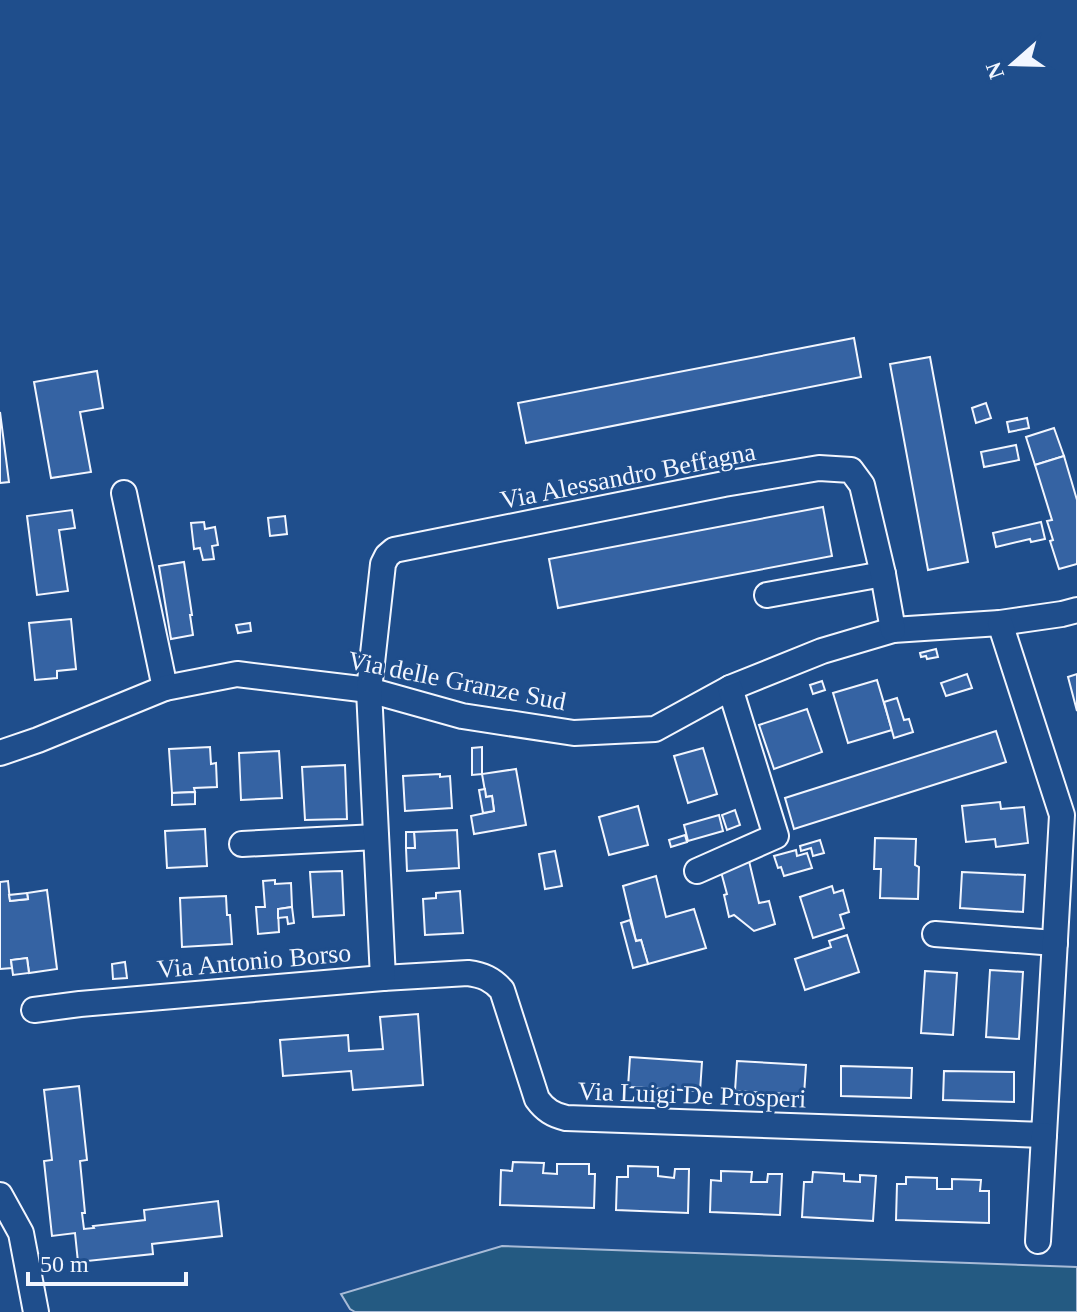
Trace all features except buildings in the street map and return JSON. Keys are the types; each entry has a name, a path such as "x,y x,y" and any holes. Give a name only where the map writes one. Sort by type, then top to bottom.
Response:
{"street":[{"name":"Via Alessandro Beffagna","path":"369,690 383,564 394,550 819,468 851,470 862,485 893,630"},
{"path":"124,493 165,688"},
{"path":"767,595 883,574"},
{"name":"Via delle Granze Sud","path":"0,753 165,688 237,674 369,690 462,716 574,733 655,729 730,688 822,651 893,630 1000,623 1077,610"},
{"path":"1000,623 1062,815 1038,1241"},
{"path":"697,871 776,836 730,688"},
{"name":"Via Antonio Borso","path":"34,1010 383,978 369,690"},
{"path":"242,844 376,837"},
{"path":"935,934 1055,943"},
{"name":"Via Luigi De Prosperi","path":"383,978 468,973 493,980 502,990 537,1099 544,1109 555,1116 1044,1135"},
{"path":"0,1195 21,1233 36,1312"}],"shaded area":[{"path":"502,1246 1077,1267 1077,1312 355,1312 341,1294"}]}
